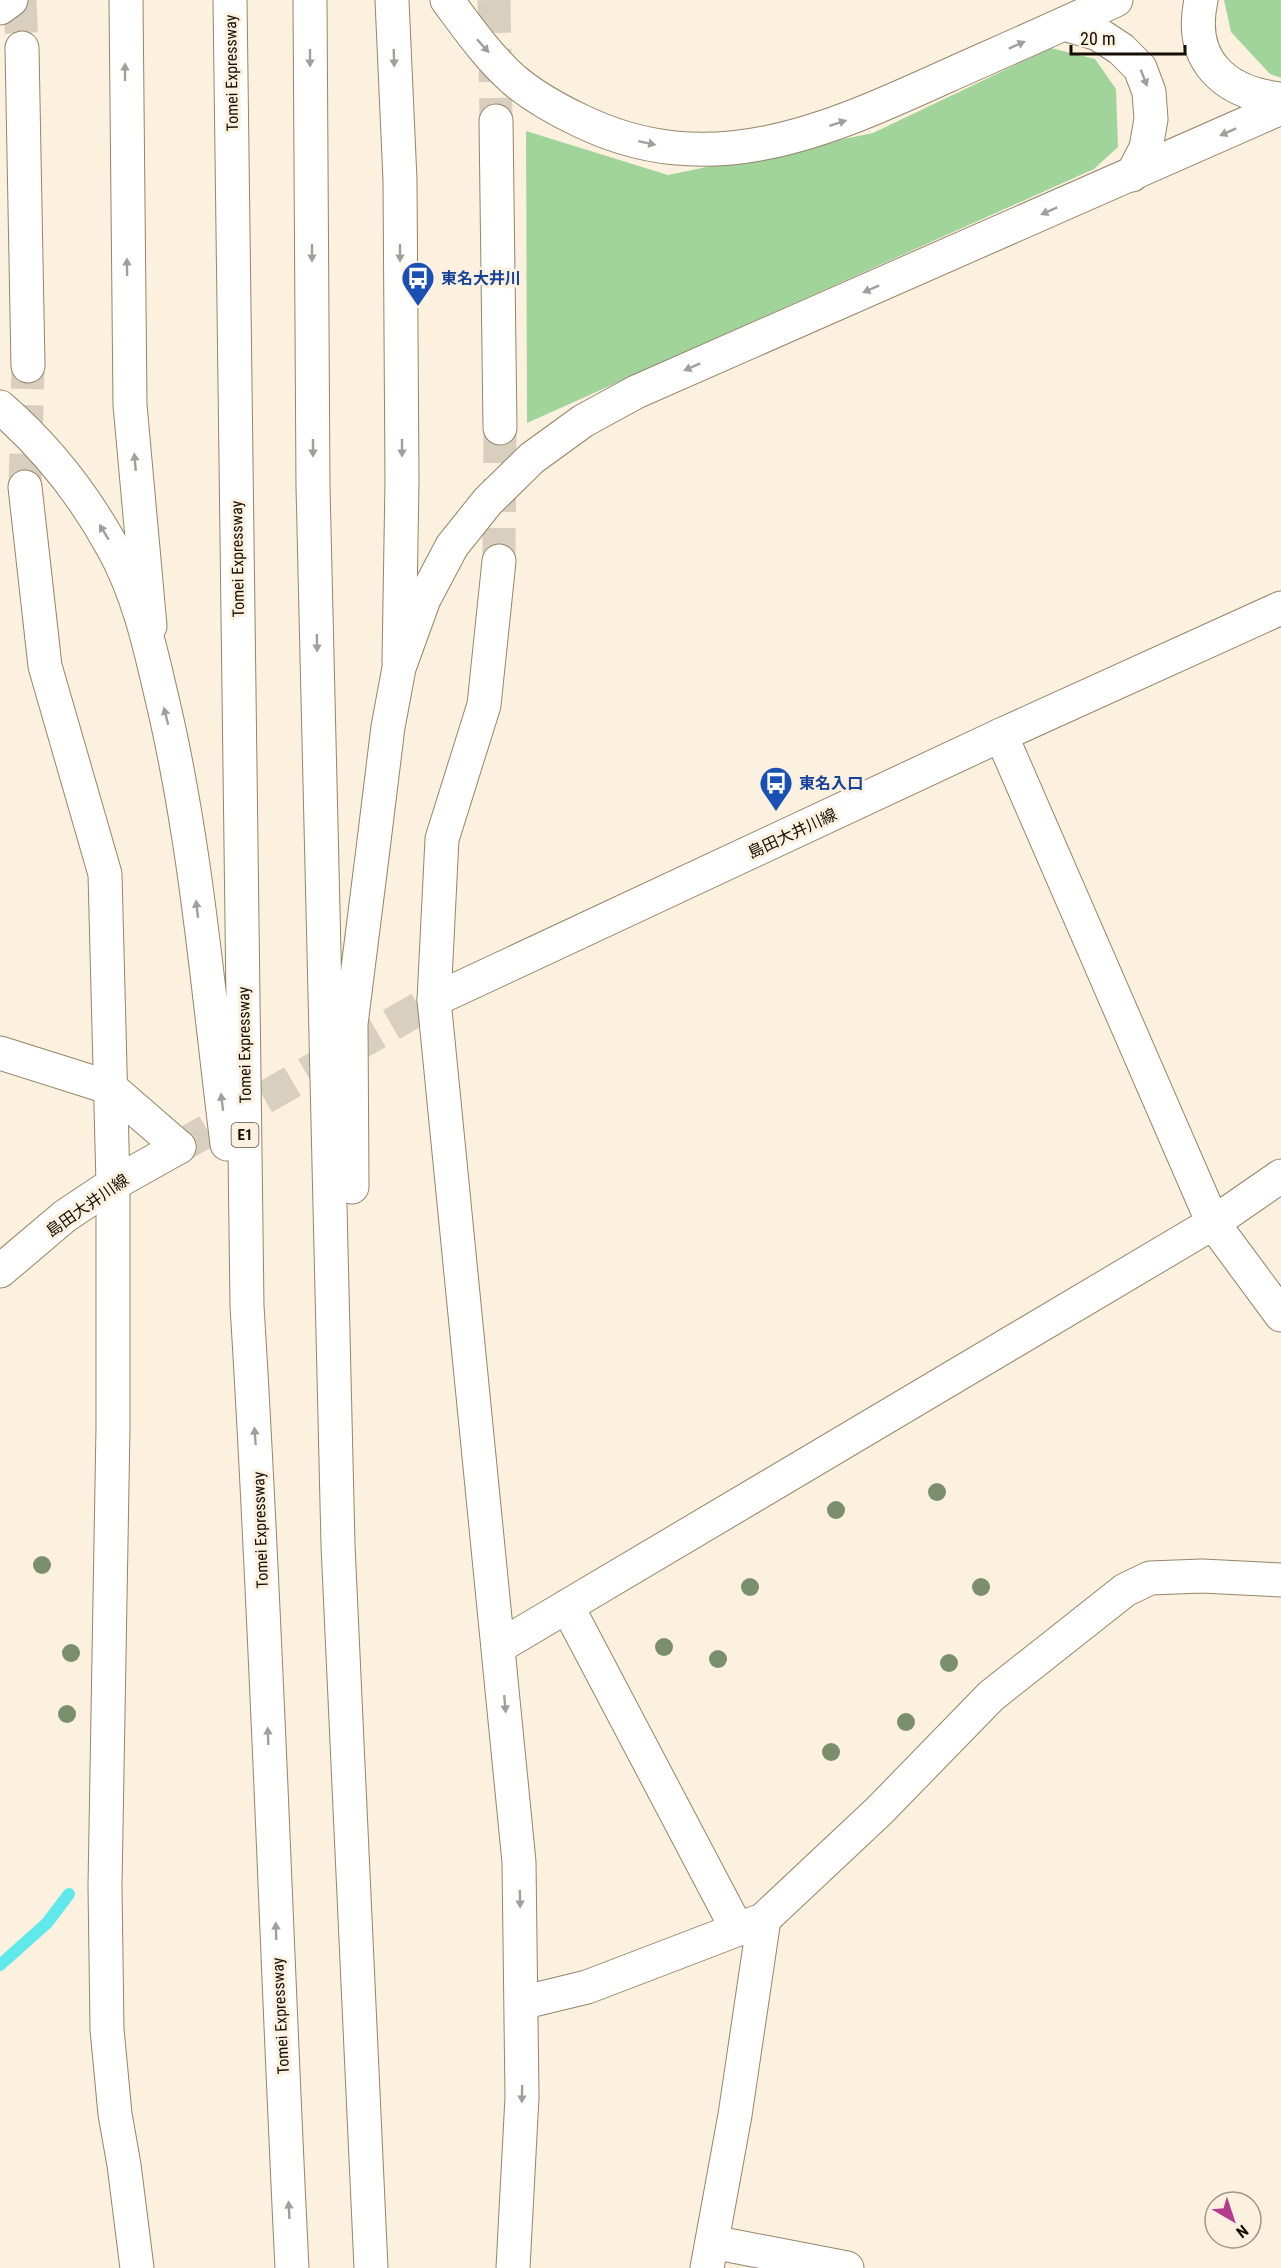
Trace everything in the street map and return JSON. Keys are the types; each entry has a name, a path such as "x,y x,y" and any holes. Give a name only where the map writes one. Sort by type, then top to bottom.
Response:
{"main road":[{"path":"0,8 11,0"},
{"path":"126,0 130,405 154,666"},
{"name":"Tomei Expressway","path":"230,0 247,1306 257,1471 292,2268"},
{"path":"310,0 313,486 338,1545 371,2268"},
{"path":"392,0 400,180 402,481 399,668"},
{"path":"447,0 477,40 513,80 555,108 603,132 648,144 693,151 740,147 791,138 844,121 1116,0"},
{"path":"1201,0 1197,30 1203,54 1216,73 1238,88 1262,97 1281,99"},
{"path":"1064,24 1098,34 1121,49 1140,68 1149,92 1151,119 1146,148 1132,175"},
{"path":"22,48 28,366"},
{"path":"338,1545 352,1369 351,1024 388,727 399,668 424,599 452,546 488,501 532,458 583,421 636,392 1281,108"},
{"path":"496,121 500,428"},
{"path":"0,406 50,458 86,503 114,549 135,598 154,666 171,733 185,810 247,1306"},
{"path":"25,487 45,666 105,874 113,1184 113,1426 105,1886 107,2017 115,2114 137,2268"},
{"path":"499,561 484,705 442,840 434,1000 500,1646 519,1862 522,2097 513,2268"},
{"name":"島田大井川線","path":"434,1000 1001,735 1281,608"},
{"path":"1001,735 1213,1223 1281,1315"},
{"path":"0,1053 111,1088"},
{"name":"島田大井川線","path":"0,1271 65,1216 113,1184 179,1147 111,1088"},
{"path":"500,1646 1213,1223 1281,1176"},
{"path":"521,2003 587,1987 750,1924 879,1811 991,1696 1125,1590 1150,1578 1202,1576 1281,1580"},
{"path":"567,1606 750,1924 735,2115 709,2255 847,2268"}],"green space":[{"path":"1224,0 1281,0 1281,78 1270,74 1231,32"},
{"path":"1051,48 1095,59 1116,89 1118,147 1094,169 527,423 526,131 668,175 873,133"}],"waterway":[{"path":"0,1965 47,1923 69,1894"}],"tunnel":[{"path":"20,0 22,48"},
{"path":"494,0 496,121"},
{"path":"25,487 28,366"},
{"path":"499,561 500,428"},
{"path":"179,1147 434,1000"}],"place":[{"name":"東名大井川","path":"418,307"},
{"name":"東名入口","path":"776,812"}]}
